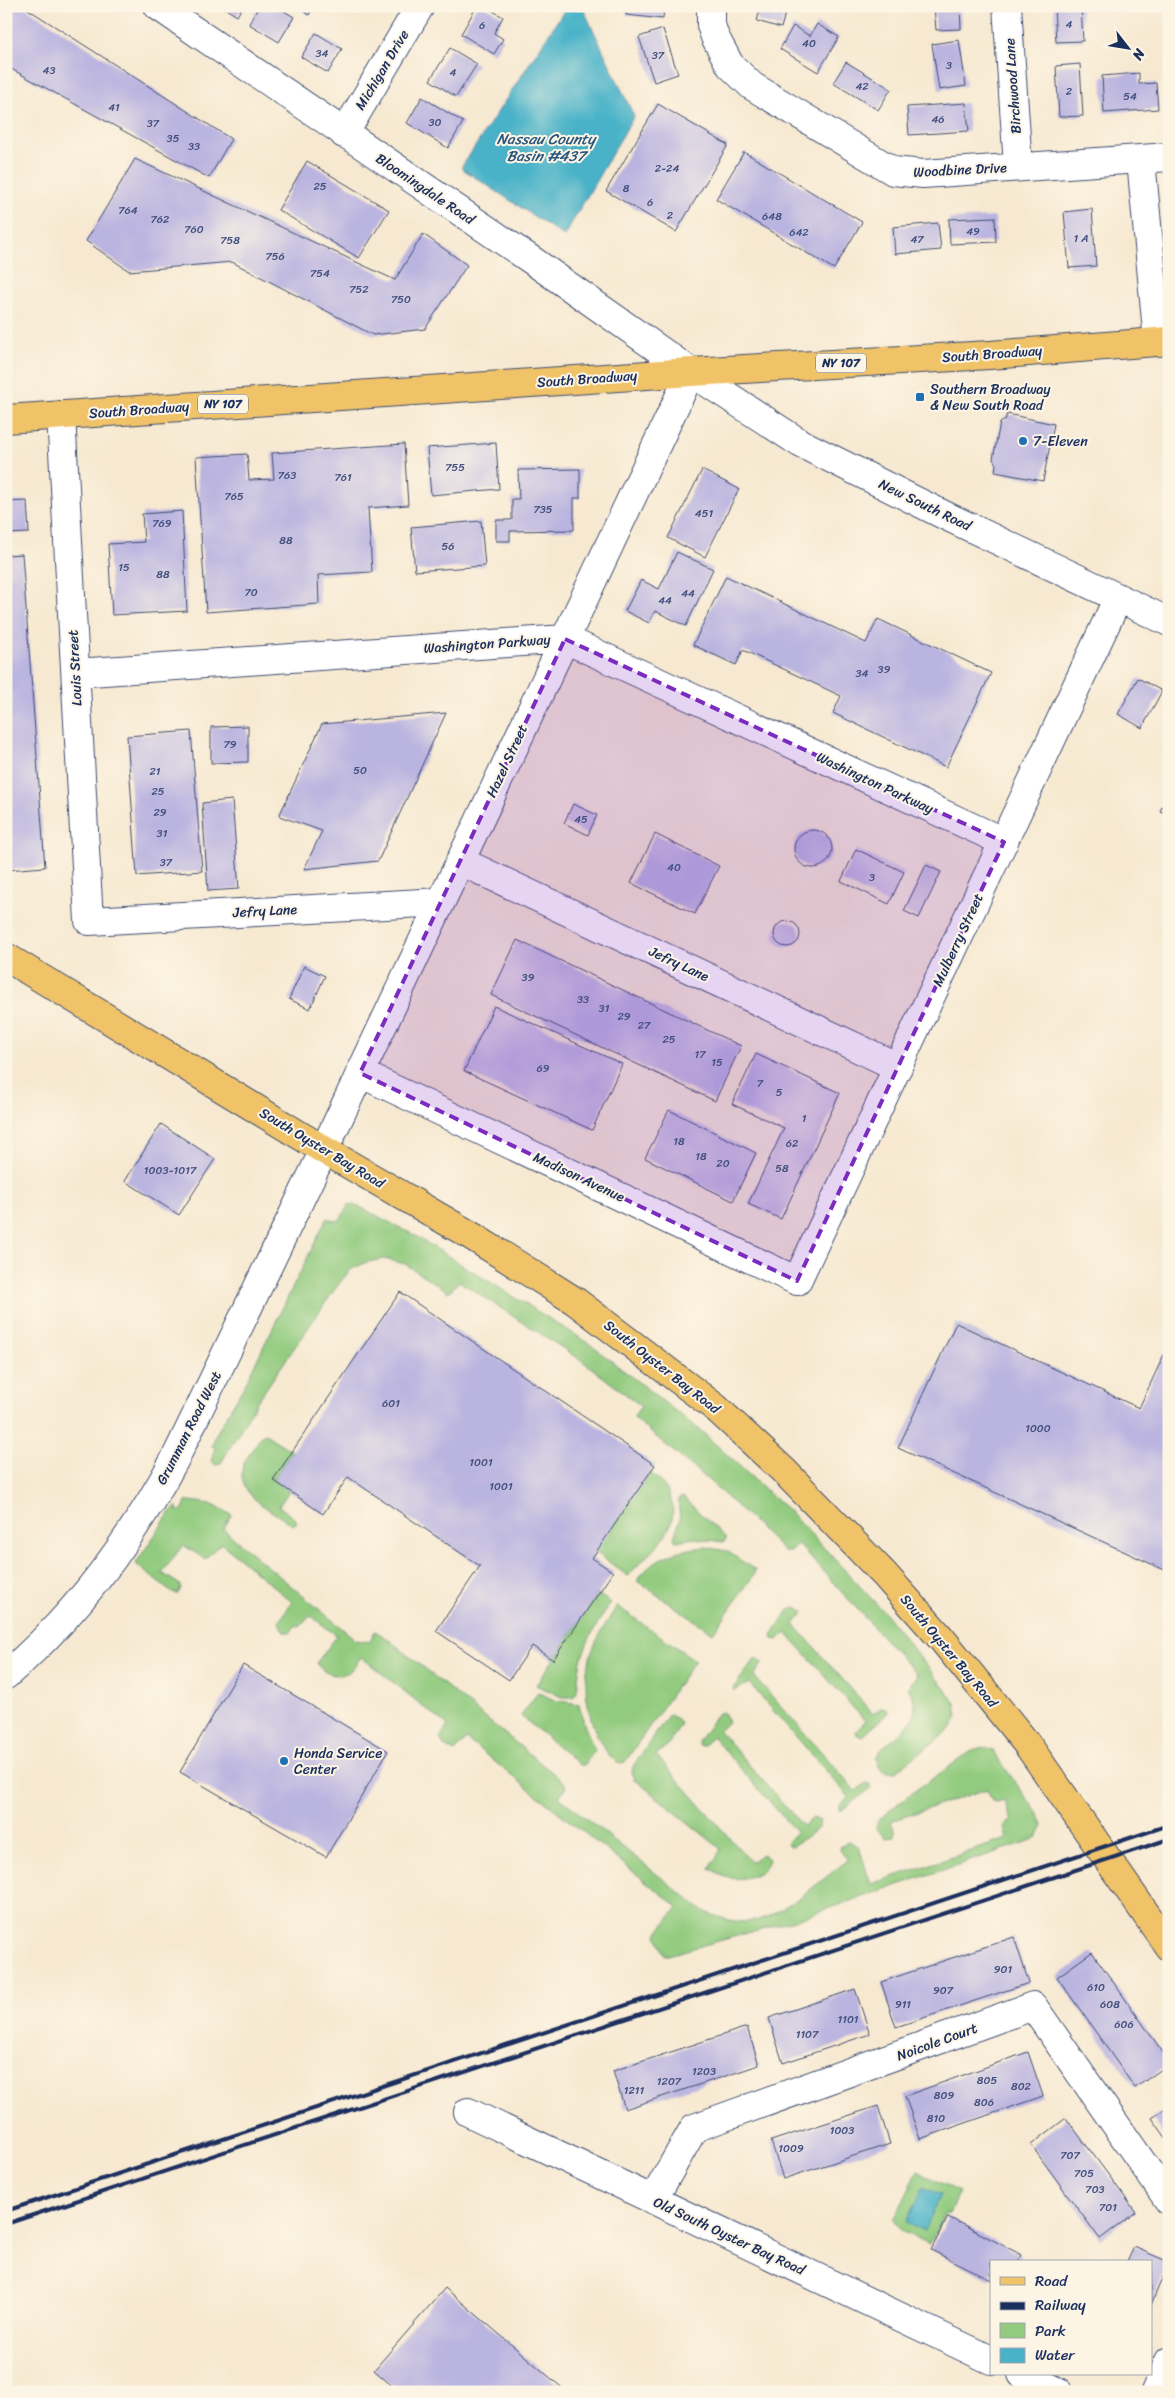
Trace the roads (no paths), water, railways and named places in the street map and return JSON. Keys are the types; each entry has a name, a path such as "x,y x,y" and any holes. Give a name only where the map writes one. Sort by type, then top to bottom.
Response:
{"main road":[{"name":"South Broadway","path":"6,419 691,372 990,355 1163,341"},
{"name":"South Oyster Bay Road","path":"6,957 324,1150 470,1235 575,1301 716,1408 777,1465 884,1574 941,1638 1027,1744 1169,1947"}],"street":[{"name":"Bloomingdale Road","path":"158,6 525,256 691,372"},
{"name":"Michigan Drive","path":"344,134 420,6"},
{"name":"Woodbine Drive","path":"711,6 712,25 730,65 752,86 893,171 923,174 1169,157"},
{"name":"Birchwood Lane","path":"1007,6 1018,166"},
{"path":"1141,160 1163,341"},
{"name":"New South Road","path":"691,372 800,443 1169,622"},
{"name":"Hazel Street","path":"324,1150 691,372"},
{"name":"Louis Street","path":"61,415 89,921"},
{"name":"Mulberry Street","path":"797,1281 1118,598"},
{"name":"Washington Parkway","path":"76,673 565,639 1004,842"},
{"name":"Jefry Lane","path":"460,861 898,1067"},
{"name":"Jefry Lane","path":"89,921 441,902"},
{"name":"Madison Avenue","path":"360,1073 797,1281"},
{"name":"Grumman Road West","path":"6,1675 23,1661 86,1594 123,1546 149,1506 175,1459 324,1150"},
{"name":"Noicole Court","path":"653,2200 694,2128 1033,2006 1169,2201"},
{"name":"Old South Oyster Bay Road","path":"468,2112 990,2360"},
{"path":"1155,2392 1169,2361"},
{"path":"1026,2376 1059,2392"}],"water":[{"name":"Nassau County Basin #437","path":"567,6 582,6 634,116 564,236 461,168"},
{"path":"923,2187 941,2195 924,2231 906,2222"}],"railway":[{"path":"6,2211 1169,1825"},
{"path":"6,2224 1169,1839"}],"place":[{"name":"Southern Broadway & New South Road","path":"920,397"},
{"name":"7-Eleven","path":"1023,441"},
{"name":"Honda Service Center","path":"284,1761"}]}
